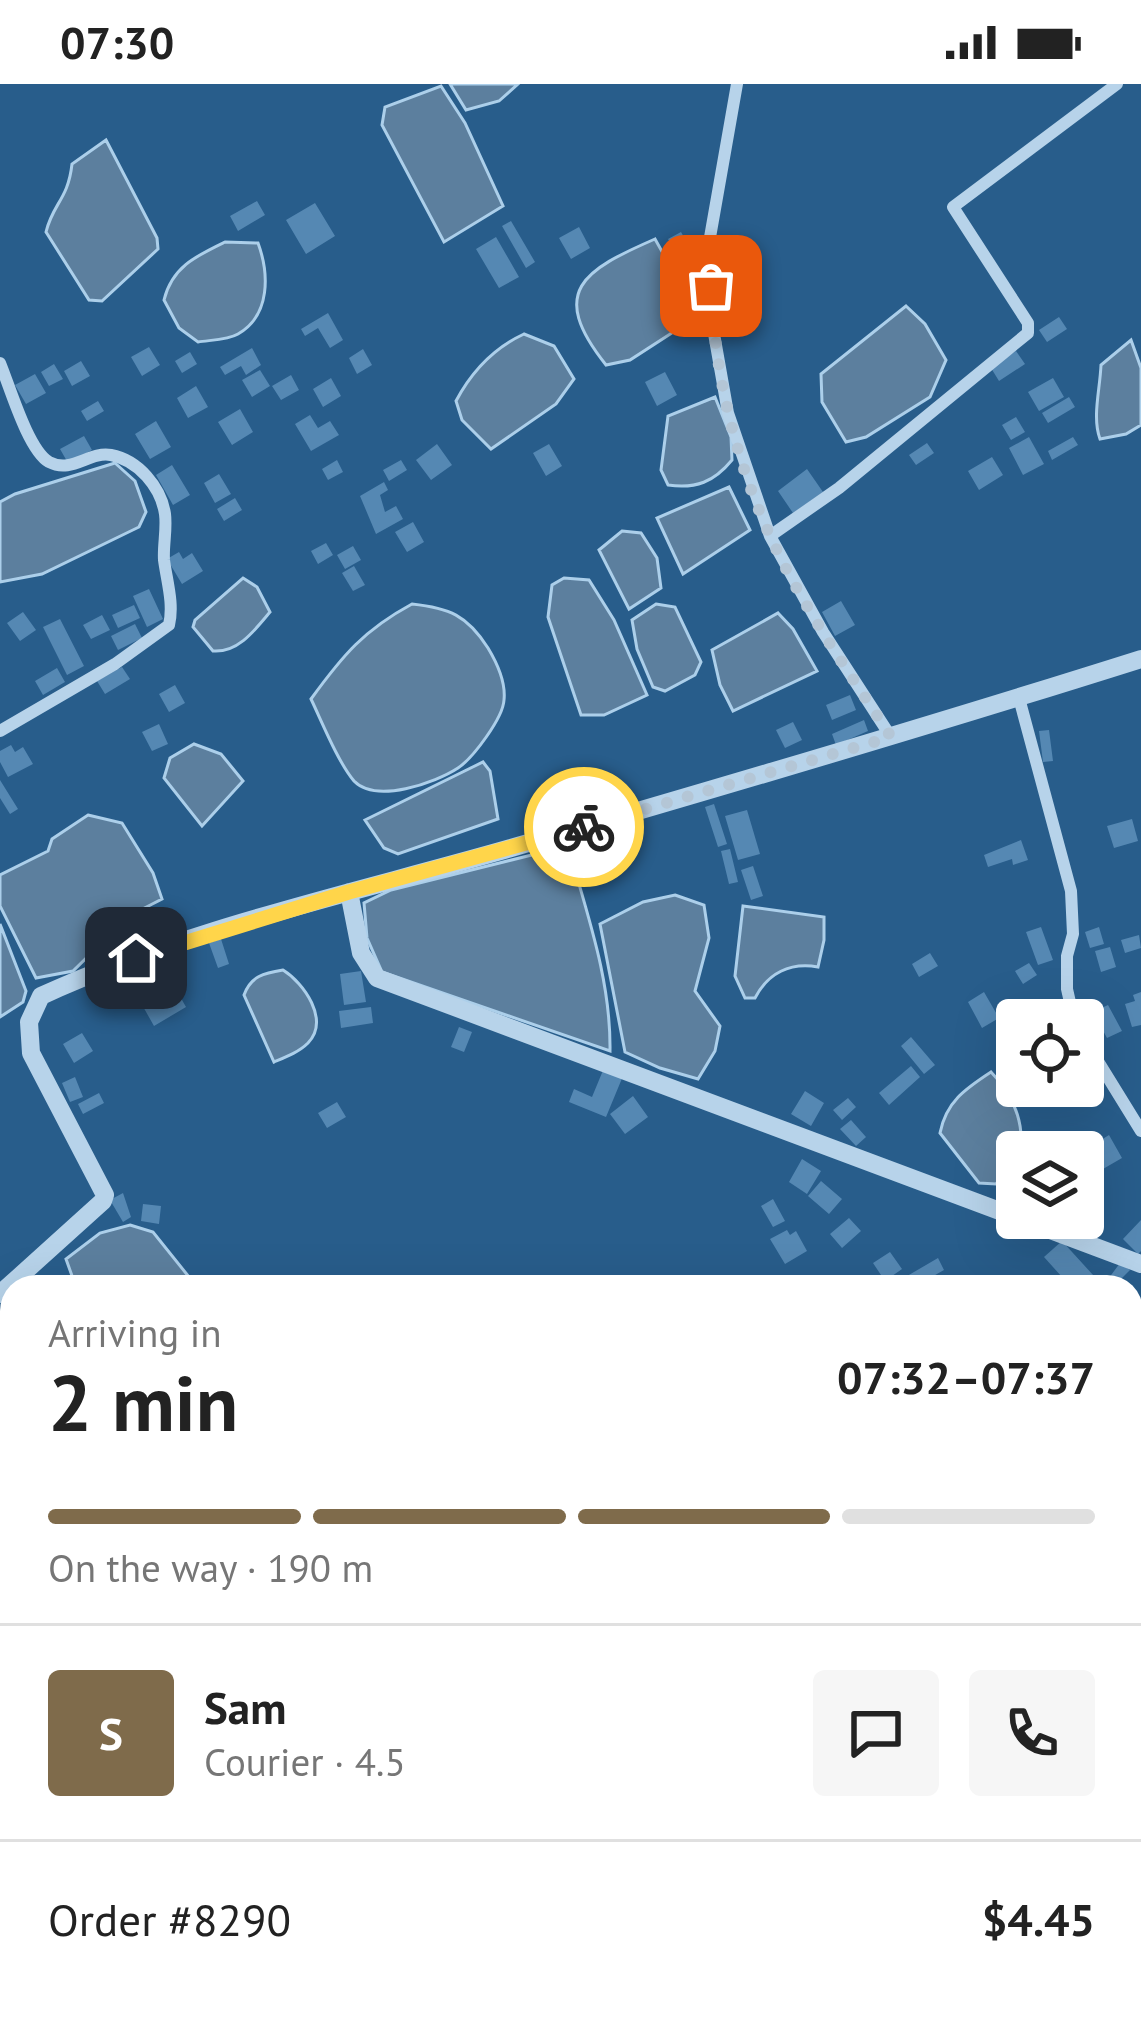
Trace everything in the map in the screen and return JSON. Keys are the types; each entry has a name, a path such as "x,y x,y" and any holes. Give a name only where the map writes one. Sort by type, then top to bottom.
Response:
{"street":[{"path":"737,84 709,243 712,328 728,413 770,536 823,632 891,737"},
{"path":"770,536 839,488 1028,333 1028,323 953,207 1117,84"},
{"path":"0,363 37,452 49,462 65,467 105,453 142,470 165,511 164,555 171,610 170,625 115,664 0,730"},
{"path":"21,1275 105,1195 31,1053 29,1022 40,996 93,972 349,892 891,737 1141,659"},
{"path":"1019,698 1071,891 1069,999"},
{"path":"349,892 361,953 377,978 1141,1264"},
{"path":"1104,1071 1141,1131"}],"water":[{"path":"450,84 518,84 499,101 466,110"},
{"path":"441,86 465,123 503,206 444,242 382,125 385,107"},
{"path":"106,140 157,238 158,249 102,301 89,300 46,232 72,164"},
{"path":"655,239 698,316 630,360 606,365 579,318 582,286 609,261"},
{"path":"225,242 258,243 265,280 262,305 238,334 198,342 179,328 164,300 179,271"},
{"path":"906,306 925,324 946,360 930,397 866,437 846,442 822,402 821,374"},
{"path":"524,334 554,346 574,379 556,404 491,449 462,420 456,401 485,362"},
{"path":"1131,340 1141,368 1141,425 1126,434 1100,439 1101,365"},
{"path":"715,397 731,437 732,460 704,482 668,485 661,470 668,416"},
{"path":"115,463 135,481 146,512 139,527 42,574 0,582 0,502"},
{"path":"729,487 750,530 683,574 657,518"},
{"path":"622,531 641,533 657,558 661,588 629,609 599,550"},
{"path":"243,578 257,587 270,612 238,644 213,651 193,627 195,620"},
{"path":"564,578 589,580 614,620 647,695 604,715 581,715 548,617 552,585"},
{"path":"412,604 447,611 472,628 498,666 504,700 486,737 458,768 421,785 376,791 364,788 348,773 311,699 356,645"},
{"path":"656,604 675,607 701,662 695,675 665,691 653,687 637,649 632,620"},
{"path":"778,613 817,671 733,711 720,685 712,650"},
{"path":"194,744 221,754 243,781 202,826 164,778 170,758"},
{"path":"483,762 490,771 498,819 398,854 384,848 365,820"},
{"path":"88,815 122,823 153,873 162,899 129,916 73,971 36,978 0,906 0,875 48,851 52,839"},
{"path":"568,846 602,973 610,1051 382,972 367,938 364,903 391,890"},
{"path":"675,895 704,905 709,938 695,991 720,1026 715,1051 698,1079 625,1052 600,924 643,902"},
{"path":"743,906 824,917 818,967 781,971 755,998 745,998 735,976"},
{"path":"0,924 26,991 23,1002 0,1017"},
{"path":"283,970 306,993 316,1024 308,1043 274,1062 244,995 259,977"},
{"path":"991,1072 996,1078 996,1107 1014,1107 1020,1127 1020,1131 996,1131 996,1184 979,1183 940,1133 947,1113"},
{"path":"130,1225 153,1232 187,1275 72,1275 66,1259 100,1233"}],"building":[{"path":"257,201 265,215 238,231 230,216"},
{"path":"315,203 335,236 306,254 286,220"},
{"path":"511,221 535,262 526,268 502,226"},
{"path":"579,227 590,248 571,259 559,238"},
{"path":"681,232 703,271 691,279 668,239"},
{"path":"496,237 519,277 499,288 476,249"},
{"path":"328,313 343,340 330,348 318,328 305,336 301,329"},
{"path":"1059,317 1067,329 1047,342 1039,330"},
{"path":"149,347 160,365 142,376 131,357"},
{"path":"252,348 261,365 246,375 241,366 225,375 220,367"},
{"path":"363,349 372,365 357,374 349,358"},
{"path":"1016,351 1025,364 999,381 991,368"},
{"path":"190,352 197,364 182,373 175,361"},
{"path":"81,361 90,376 72,386 64,371"},
{"path":"54,364 63,379 49,386 41,372"},
{"path":"260,370 270,386 252,397 242,380"},
{"path":"665,372 677,395 657,406 645,382"},
{"path":"35,374 46,393 26,404 15,385"},
{"path":"291,375 299,390 281,400 272,386"},
{"path":"331,378 341,396 323,407 313,389"},
{"path":"1053,378 1064,397 1039,411 1028,392"},
{"path":"196,386 208,407 188,418 177,398"},
{"path":"1069,397 1075,407 1048,423 1042,413"},
{"path":"98,401 104,411 87,421 81,411"},
{"path":"240,409 253,432 232,445 218,422"},
{"path":"310,415 318,428 330,421 339,435 311,451 295,424"},
{"path":"1016,417 1025,432 1011,440 1002,425"},
{"path":"156,421 171,447 150,459 135,434"},
{"path":"84,436 92,450 68,463 60,449"},
{"path":"1029,437 1044,464 1023,475 1009,448"},
{"path":"1073,437 1078,445 1052,460 1048,451"},
{"path":"927,443 934,453 916,465 909,455"},
{"path":"437,444 452,465 431,480 416,460"},
{"path":"549,444 562,466 546,476 533,453"},
{"path":"992,457 1003,475 979,490 968,471"},
{"path":"337,460 343,472 328,480 322,469"},
{"path":"401,460 407,470 389,481 383,470"},
{"path":"172,465 190,495 173,505 156,475"},
{"path":"807,469 823,492 793,513 778,491"},
{"path":"219,474 231,494 215,503 204,483"},
{"path":"384,482 388,490 380,495 385,512 396,506 403,519 376,534 360,496"},
{"path":"235,498 242,510 224,521 217,509"},
{"path":"413,522 424,542 407,552 395,532"},
{"path":"326,543 333,555 318,564 311,551"},
{"path":"353,546 361,560 345,569 337,555"},
{"path":"179,552 183,559 192,553 203,571 182,584 167,559"},
{"path":"354,566 365,585 353,591 342,573"},
{"path":"149,589 163,619 147,627 133,596"},
{"path":"841,601 855,625 835,636 822,612"},
{"path":"134,605 140,618 118,628 112,615"},
{"path":"23,612 36,630 20,641 7,623"},
{"path":"102,615 110,630 91,639 83,625"},
{"path":"60,619 84,666 67,675 43,627"},
{"path":"135,624 142,638 118,650 111,636"},
{"path":"122,667 130,679 105,694 97,681"},
{"path":"57,668 65,682 43,695 35,681"},
{"path":"175,685 185,703 169,712 159,694"},
{"path":"850,695 856,710 832,720 826,705"},
{"path":"864,720 868,731 836,745 832,734"},
{"path":"793,722 802,740 785,748 776,730"},
{"path":"159,724 168,744 152,751 142,732"},
{"path":"1049,730 1053,761 1043,762 1039,731"},
{"path":"11,745 15,752 23,747 33,764 8,777 0,751"},
{"path":"0,780 18,809 10,814 0,798"},
{"path":"714,804 727,844 718,847 705,807"},
{"path":"747,810 760,854 738,860 725,816"},
{"path":"1132,819 1138,841 1114,848 1107,826"},
{"path":"1021,840 1028,860 1013,865 1012,859 988,867 984,855"},
{"path":"730,849 738,882 729,884 721,851"},
{"path":"753,866 763,896 751,900 741,870"},
{"path":"1041,927 1053,960 1038,965 1026,932"},
{"path":"1099,927 1104,944 1090,948 1085,932"},
{"path":"1139,935 1141,948 1125,953 1121,940"},
{"path":"221,939 229,964 218,968 209,943"},
{"path":"1110,947 1116,967 1101,972 1095,951"},
{"path":"930,953 938,966 919,977 912,964"},
{"path":"1029,963 1037,975 1023,984 1015,971"},
{"path":"361,971 366,1002 344,1005 340,974"},
{"path":"173,984 186,1007 154,1026 141,1003"},
{"path":"984,992 996,1020 982,1028 968,1002"},
{"path":"1141,992 1141,1025 1132,1027 1125,1004"},
{"path":"1108,1005 1122,1031 1107,1038 1104,1032 1104,1007"},
{"path":"371,1007 373,1023 341,1028 339,1011"},
{"path":"459,1027 472,1032 464,1052 451,1047"},
{"path":"82,1033 93,1051 74,1063 63,1044"},
{"path":"911,1037 935,1065 924,1074 901,1046"},
{"path":"911,1066 920,1077 889,1105 879,1093"},
{"path":"604,1068 623,1076 606,1117 569,1102 574,1089 592,1097"},
{"path":"75,1077 83,1097 70,1102 62,1083"},
{"path":"805,1091 824,1103 811,1126 791,1114"},
{"path":"99,1093 104,1103 83,1114 78,1104"},
{"path":"633,1096 648,1117 625,1134 610,1114"},
{"path":"848,1098 856,1107 842,1120 833,1110"},
{"path":"337,1102 346,1117 327,1128 318,1113"},
{"path":"851,1120 866,1137 856,1146 840,1129"},
{"path":"1109,1135 1122,1158 1104,1168 1104,1138"},
{"path":"802,1159 821,1171 807,1194 789,1182"},
{"path":"821,1181 842,1199 829,1214 808,1196"},
{"path":"123,1193 131,1217 123,1222 110,1200"},
{"path":"773,1199 785,1221 773,1227 761,1206"},
{"path":"143,1204 161,1206 159,1224 141,1221"},
{"path":"849,1218 861,1231 842,1248 830,1234"},
{"path":"1141,1220 1141,1251 1138,1254 1123,1239"},
{"path":"787,1230 790,1235 796,1231 807,1251 785,1264 770,1239"},
{"path":"1062,1241 1093,1275 1060,1275 1044,1257"},
{"path":"890,1252 902,1269 881,1275 873,1263"},
{"path":"938,1258 944,1270 935,1275 909,1275"},
{"path":"1120,1263 1130,1270 1125,1275 1111,1275"}],"way so far":[{"path":"584,827 891,737 823,632 770,536 728,413 712,328 711,286"}],"route":[{"path":"136,958 584,827"}]}
